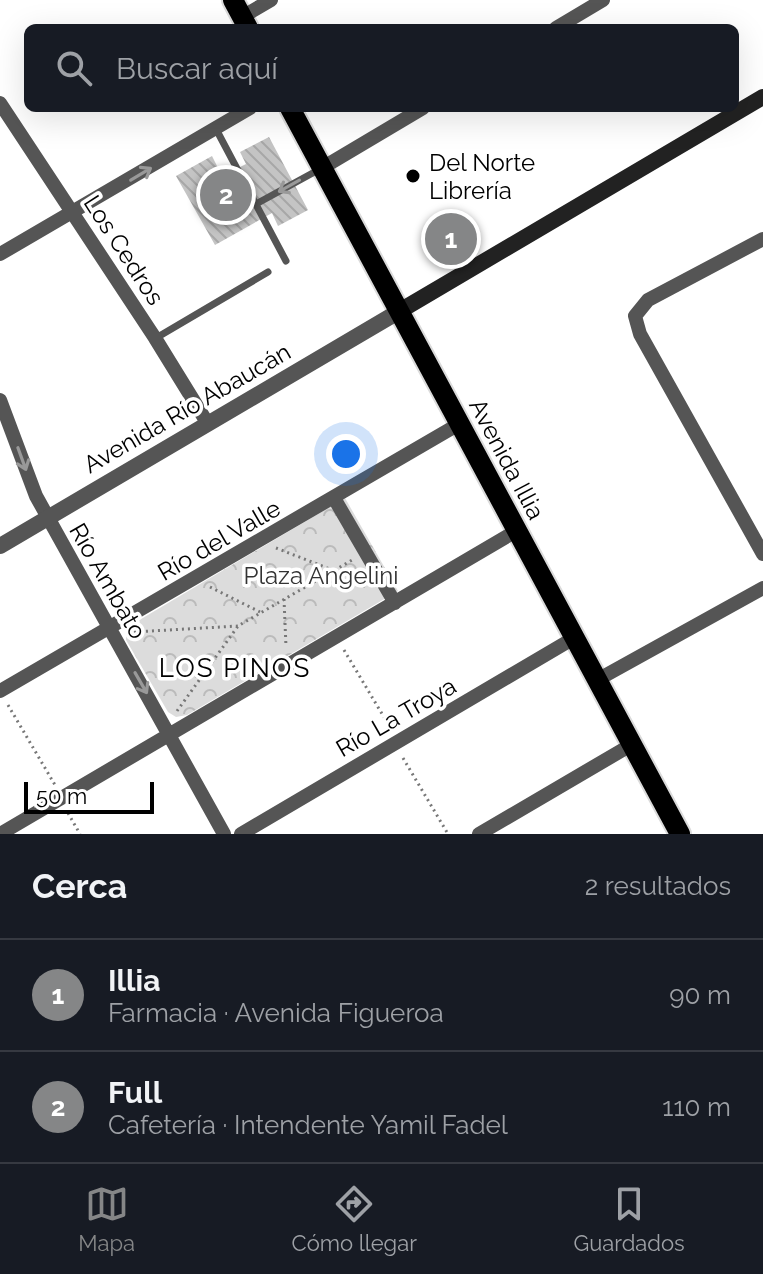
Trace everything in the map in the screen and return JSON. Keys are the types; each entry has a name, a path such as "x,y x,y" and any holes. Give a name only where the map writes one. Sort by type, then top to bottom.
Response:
{"main road":[{"path":"739,111 763,97"},
{"name":"Avenida Illia","path":"292,112 680,834"},
{"path":"398,312 738,112"}],"street":[{"path":"241,15 271,0"},
{"path":"563,24 603,0"},
{"name":"Los Cedros","path":"0,103 208,424"},
{"path":"0,254 244,112"},
{"path":"322,168 416,112"},
{"path":"763,239 648,300 635,316 640,334 763,554"},
{"name":"Avenida Río Abaucán","path":"0,546 398,312"},
{"name":"Río Ambato","path":"0,400 47,518 224,834"},
{"name":"Río del Valle","path":"0,691 459,424"},
{"path":"334,498 392,597"},
{"path":"0,834 170,735 392,597 516,531"},
{"path":"597,680 763,588"},
{"name":"Río La Troya","path":"241,834 574,638"},
{"path":"480,834 631,745"}],"lane":[{"path":"216,129 286,261"},
{"path":"256,204 322,168"},
{"path":"155,338 268,272"}],"path":[{"path":"285,539 272,547 392,597"},
{"path":"176,711 238,626 365,552"},
{"path":"207,585 260,612"},
{"path":"284,599 286,651"},
{"path":"131,640 136,626"},
{"path":"132,632 238,626"},
{"path":"0,691 80,834"},
{"path":"169,706 176,711 184,711"}],"green space":[{"name":"Plaza Angelini","path":"345,498 398,591 187,715 176,717 168,712 126,640 126,632 131,625"}],"building":[{"path":"269,137 308,210 278,226 272,213 215,245 176,176 212,156 222,176 246,164 240,152"}],"place":[{"name":"Del Norte Librería","path":"413,176"},
{"name":"Full","path":"226,195"},
{"name":"Illia","path":"451,239"}],"district":[{"name":"LOS PINOS","path":"235,668"}]}
